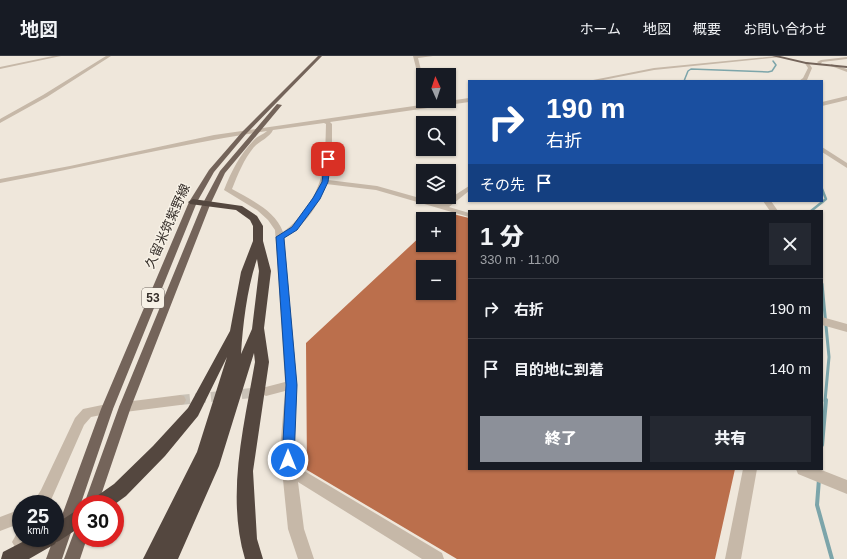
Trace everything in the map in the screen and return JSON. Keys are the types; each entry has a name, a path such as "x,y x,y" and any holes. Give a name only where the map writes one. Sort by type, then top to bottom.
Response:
{"highway":[{"path":"193,202 206,205 239,208 254,218 258,226 258,241 265,271 258,328 262,362 245,471 248,539 254,559"},
{"path":"152,559 204,454 234,358 236,331 247,272 258,241"},
{"path":"168,559 211,466 245,360 258,328"},
{"path":"113,495 120,490 158,451 193,412 221,356 236,331"},
{"path":"10,559 20,547"}],"main road":[{"name":"久留米筑紫野線","path":"54,559 107,409 193,202 211,171 244,133 320,56"},
{"path":"777,57 806,63 847,67"},
{"name":"久留米筑紫野線","path":"94,495 125,407 206,205 222,172 254,132 288,94 306,70"},
{"path":"72,559 76,547"}],"street":[{"path":"0,68 59,56"},
{"path":"0,121 45,96 109,56"},
{"path":"418,68 415,56 431,56"},
{"path":"596,80 669,68 777,57"},
{"path":"820,64 819,62 847,58"},
{"path":"803,80 805,79 810,68 806,63"},
{"path":"833,65 847,71"},
{"path":"618,76 627,80"},
{"path":"823,104 847,98"},
{"path":"456,101 468,100"},
{"path":"0,181 70,168 185,143 416,105"},
{"path":"280,237 295,228 317,199 325,182 328,169 329,124 326,121"},
{"path":"271,129 267,135 259,138 242,159 234,173 228,190 231,194 253,203 271,218 279,230 292,385 287,450 296,529 306,559"},
{"path":"823,149 847,166"},
{"path":"325,182 377,188 468,215"},
{"path":"443,207 468,189"},
{"path":"823,321 847,328"},
{"path":"266,392 292,385"},
{"path":"125,407 180,400"},
{"path":"46,495 79,422 87,413 107,409"},
{"path":"289,469 436,559"},
{"path":"734,559 750,470"},
{"path":"805,470 847,487"},
{"path":"0,524 12,519"}],"building":[{"path":"456,215 468,218 468,470 735,470 715,559 457,559 307,470 306,343 416,241 416,252 456,252"}],"waterway":[{"path":"684,80 688,71 691,69 768,72 772,71 776,65 773,61"},
{"path":"823,192 826,199 823,201"},
{"path":"812,210 822,202"},
{"path":"823,294 829,357 825,401"},
{"path":"823,434 826,400"},
{"path":"819,479 817,505 832,559"}],"tunnel":[{"path":"180,400 262,392"}],"route":[{"path":"288,460 287,450 292,385 288,356 283,288 282,245 280,237 295,228 317,199 325,182 328,169 328,159"}]}
